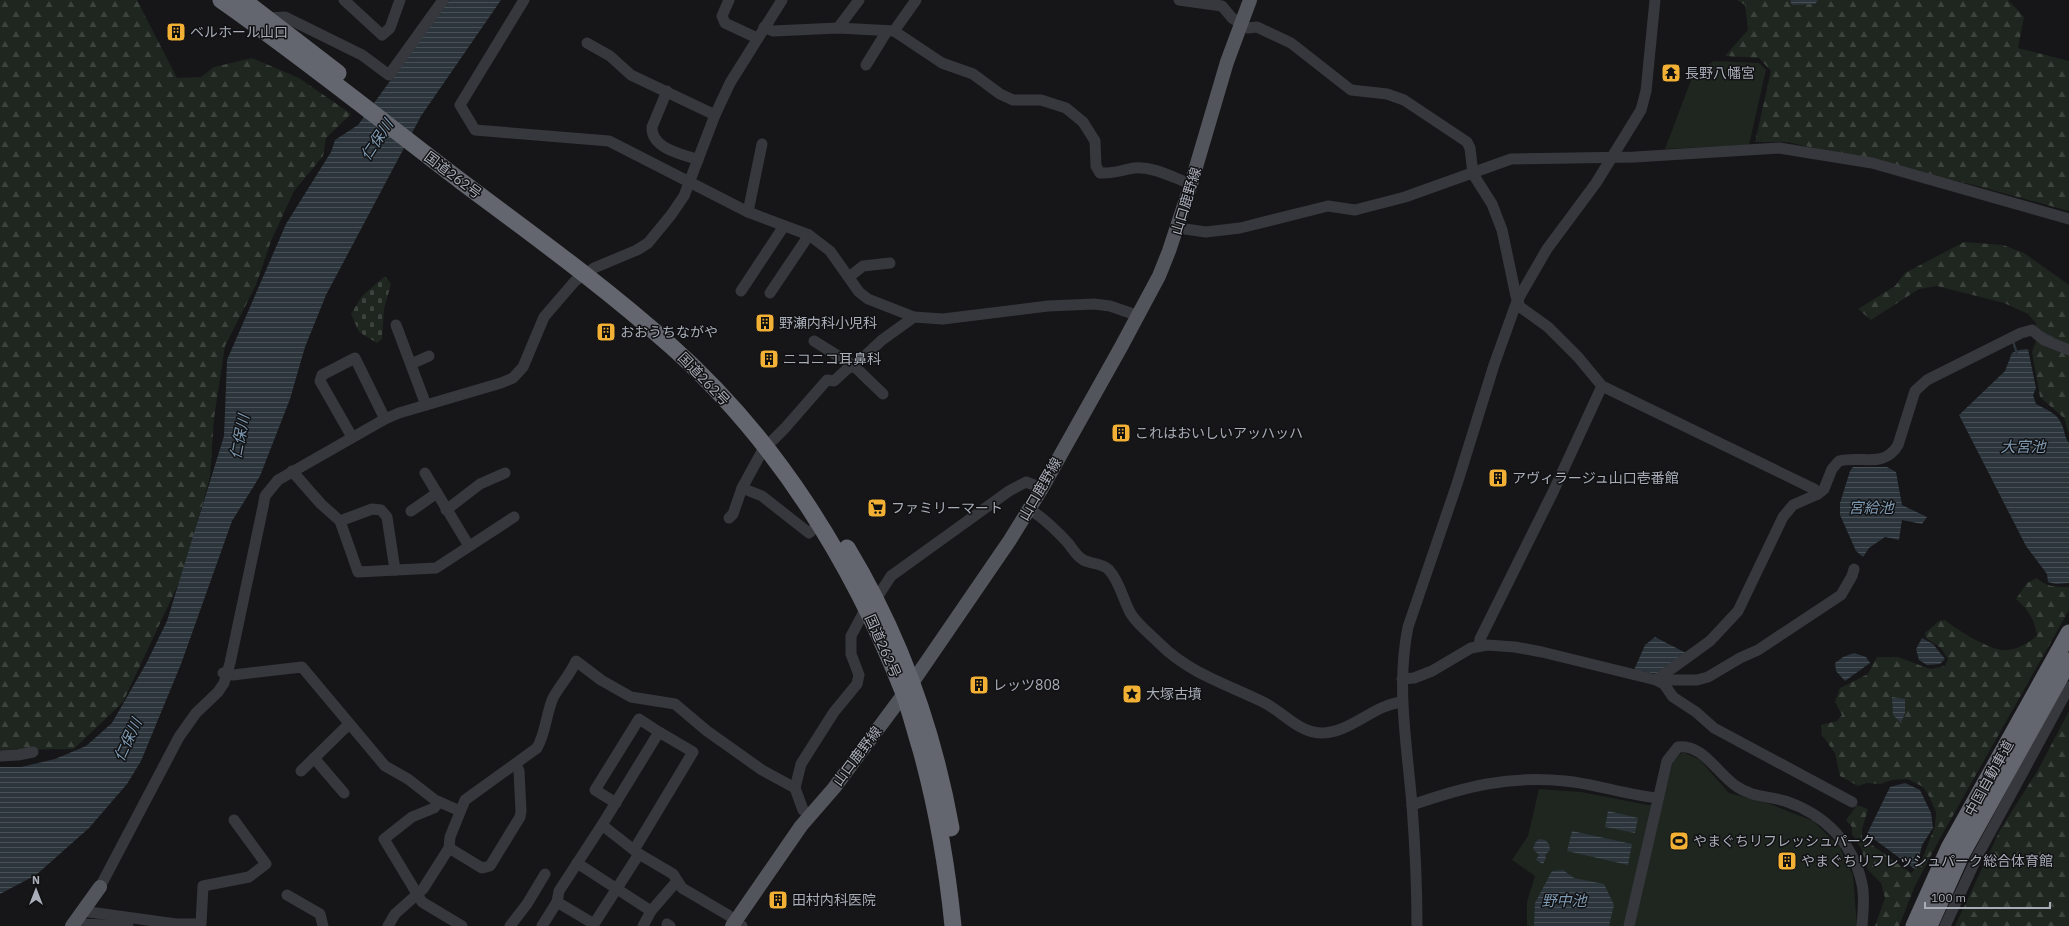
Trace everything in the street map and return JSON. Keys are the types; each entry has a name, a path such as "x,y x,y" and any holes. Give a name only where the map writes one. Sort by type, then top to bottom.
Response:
{"highway":[{"name":"国道262号","path":"221,0 247,4 267,18 365,102"},
{"name":"国道262号","path":"247,4 365,102 682,342 743,404 871,604"},
{"name":"国道262号","path":"769,443 827,516 871,604 937,759 954,848 964,926"},
{"name":"中国自動車道","path":"1914,926 1949,848 2069,633"},
{"name":"中国自動車道","path":"1929,926 1946,886 1970,840 2069,661"},
{"name":"国道262号","path":"908,688 937,814 944,854 953,926"}],"main road":[{"name":"山口鹿野線","path":"736,925 801,826 834,788 908,688 984,578 1042,488 1139,316 1159,276 1178,228 1241,24 1250,0"},
{"path":"73,925 100,887"}],"street":[{"path":"344,0 382,35 390,28 400,0"},
{"path":"267,18 285,17 362,55 389,75 443,0"},
{"path":"524,0 460,105 475,130 609,141 748,212 809,235 830,251 859,292 868,299 914,317 922,319 943,319 1048,306 1094,304 1110,306 1139,316"},
{"path":"729,0 722,16 725,24 757,38"},
{"path":"838,28 859,0"},
{"path":"866,65 916,0"},
{"path":"1179,0 1222,6 1232,18 1248,28 1257,28 1291,43 1351,90 1387,94 1404,100 1467,142 1470,148 1474,174 1492,204 1502,230 1517,301 1520,307 1548,327 1578,357 1602,386 1807,486 1818,494"},
{"path":"1417,926 1416,860 1402,702 1403,651 1408,627 1457,484 1494,365 1517,301 1547,249 1577,211 1613,157 1641,110 1646,91 1655,0"},
{"path":"100,887 179,737 196,713 218,692 225,673 266,496 278,480 385,419 399,413 513,378 523,367 544,317 565,291 588,271 637,250 648,243 671,215 684,196 691,182 715,114 730,83 779,1"},
{"path":"764,27 773,31 838,28 891,31 942,63 973,74 1000,94 1014,100 1041,100 1066,108 1083,122 1095,141 1096,166 1100,173 1110,174 1135,168 1151,170 1191,184"},
{"path":"587,44 610,56 631,75 715,114"},
{"path":"667,91 652,128 652,133 656,141 669,150 698,160"},
{"path":"748,212 762,144"},
{"path":"1178,228 1213,232 1240,228 1328,206 1355,210 1405,197 1511,160 1613,157 1779,148 1872,163 2069,219"},
{"path":"741,291 784,226"},
{"path":"770,293 809,235"},
{"path":"849,277 863,266 890,263"},
{"path":"729,518 733,514 742,488 769,443 794,420 827,380 834,381 854,366 882,340 914,317"},
{"path":"396,325 426,405"},
{"path":"1656,680 1719,633 1738,611 1783,517 1793,505 1818,494 1826,486 1832,469 1839,461 1849,459 1874,460 1887,457 1893,453 1898,445 1915,391 1927,380 2021,333 2032,330 2044,340 2069,350"},
{"path":"814,341 854,366 883,394"},
{"path":"411,364 429,356"},
{"path":"352,437 320,381 322,375 355,358 385,419"},
{"path":"1479,646 1480,639 1553,492 1602,386"},
{"path":"292,471 321,504 340,521 358,572 436,568 514,517"},
{"path":"425,473 469,546"},
{"path":"446,510 480,484 505,474"},
{"path":"811,815 803,810 795,788 801,764 834,712 857,684 859,675 851,654 851,636 871,604 891,576 1008,491 1026,482 1042,488"},
{"path":"742,488 762,496 809,533 819,524"},
{"path":"411,511 437,493"},
{"path":"340,521 372,509 381,510 387,517 395,570"},
{"path":"1029,509 1053,527 1081,558 1089,563 1098,563 1109,570 1131,614 1161,645 1175,657 1202,675 1279,711 1299,727 1321,733 1334,730 1347,726 1377,708 1402,702"},
{"path":"1402,679 1414,678 1432,671 1471,648 1479,646 1522,649 1656,680 1697,680 1708,677 1740,658 1758,650 1842,595 1854,569"},
{"path":"388,926 395,914 423,889 449,848 450,838 465,800 537,748 542,740 553,699 572,670 576,661 601,680 631,697 675,704 707,731 762,770 795,788"},
{"path":"225,673 234,675 302,667 385,766 439,802 460,811"},
{"path":"1656,680 1664,684 1673,697 1696,712 1714,728 1852,802"},
{"path":"1945,926 1978,855 2054,718 2069,687"},
{"path":"557,902 595,925 693,752 639,719 595,790 616,803"},
{"path":"301,771 349,724"},
{"path":"542,926 557,902 559,891 616,803 659,732"},
{"path":"1629,926 1667,761 1678,747 1685,746 1699,752 1726,778 1742,790 1758,796 1777,798 1811,812 1833,829 1840,837 1856,864 1862,884 1864,903 1862,926"},
{"path":"0,756 33,752"},
{"path":"314,758 344,793"},
{"path":"449,848 482,868 490,866 520,817 519,771 516,764"},
{"path":"1412,805 1448,792 1482,784 1502,781 1537,780 1566,781 1619,793 1658,798"},
{"path":"439,802 434,808 412,817 384,839 416,896 422,902 456,925"},
{"path":"82,911 176,924 200,924 203,886 249,877 266,864 234,820"},
{"path":"602,824 637,852 672,874 682,888 728,915 736,925"},
{"path":"577,864 651,911"},
{"path":"510,926 527,904 545,874"},
{"path":"643,926 651,911 677,881"},
{"path":"287,895 320,914 323,926"},
{"path":"73,925 114,924 128,926"}],"green space":[{"path":"0,0 137,0 177,78 201,77 214,67 252,58 299,78 351,114 326,138 323,156 294,191 271,241 256,285 225,346 214,418 210,477 184,572 123,702 74,749 0,750"},
{"path":"1737,0 2008,0 2024,17 2018,48 2069,61 2069,211 1974,185 1788,142 1755,142 1771,71 1759,58 1725,56 1748,30 1745,5"},
{"path":"1714,61 1759,63 1766,70 1749,145 1665,149 1693,75"},
{"path":"1964,242 2003,245 2024,253 2069,285 2069,434 2064,418 2040,397 2032,352 2036,341 2036,323 2028,314 2004,303 1937,286 1919,289 1871,320 1858,309 1895,286 1905,273"},
{"path":"385,276 391,284 384,309 382,339 377,343 359,332 351,314 362,296"},
{"path":"2037,578 2047,585 2069,587 2069,610 1938,842 1915,886 1899,926 1875,926 1885,898 1881,883 1868,870 1861,848 1852,834 1852,827 1846,820 1857,805 1868,809 1862,829 1862,838 1911,873 1920,865 1935,826 1936,812 1923,787 1908,779 1892,780 1880,784 1867,783 1858,786 1840,776 1835,753 1822,735 1821,725 1837,721 1842,715 1835,702 1840,688 1868,674 1877,657 1898,657 1930,669 1945,666 1948,659 1941,648 1926,638 1925,633 1939,621 1945,620 1973,638 1997,649 2013,649 2030,641 2037,636 2035,625 2027,611 2016,599 2027,583"},
{"path":"2069,711 2069,926 1955,926 2000,830 2038,770"},
{"name":"やまぐちリフレッシュパーク","path":"1683,752 1700,760 1729,793 1770,804 1813,821 1839,846 1853,875 1857,926 1527,926 1527,902 1535,876 1512,860 1528,836 1539,789 1581,792 1648,805 1662,805 1673,761"}],"water":[{"name":"仁保川","path":"449,0 501,0 421,116 326,295 305,347 290,399 260,476 232,521 181,664 141,761 127,784 89,828 36,875 0,894 0,767 21,767 55,759 86,746 112,723 147,662 167,621 224,436 227,360 286,224 331,152 335,140 358,125"},
{"path":"1790,0 1818,0 1815,4 1792,5"},
{"name":"大宮池","path":"2028,349 2036,388 2033,395 2036,404 2057,417 2069,443 2069,583 2056,584 2048,582 2047,574 2026,546 1959,415 2005,371 2012,353 2019,350"},
{"name":"宮給池","path":"1853,467 1887,467 1896,472 1902,505 1927,517 1922,524 1902,520 1899,540 1885,537 1869,548 1863,557 1856,551 1840,515 1840,503 1850,471"},
{"path":"1655,637 1686,653 1658,674 1634,670 1645,645"},
{"path":"1922,638 1933,644 1945,659 1940,664 1927,665 1919,660 1916,649"},
{"path":"1854,653 1866,657 1870,663 1845,681 1836,671 1835,663 1843,657"},
{"path":"1892,697 1905,699 1905,713 1901,723 1893,715"},
{"path":"1905,783 1920,790 1931,813 1933,828 1922,845 1916,870 1867,834 1890,787"},
{"path":"1608,811 1638,818 1635,833 1605,827"},
{"path":"1572,831 1632,844 1628,865 1567,851"},
{"path":"1539,839 1545,840 1549,844 1550,850 1545,855 1546,858 1543,864 1536,860 1539,855 1533,849 1535,843"},
{"name":"野中池","path":"1563,870 1574,878 1604,884 1614,905 1609,926 1534,926 1535,903 1552,871"}],"waterway":[{"path":"2043,333 2053,338"},
{"path":"2013,341 2017,354"}],"place":[{"name":"ベルホール山口","path":"176,32"},
{"name":"長野八幡宮","path":"1671,73"},
{"name":"野瀬内科小児科","path":"765,323"},
{"name":"おおうちながや","path":"606,332"},
{"name":"ニコニコ耳鼻科","path":"769,359"},
{"name":"これはおいしいアッハッハ","path":"1121,433"},
{"name":"アヴィラージュ山口壱番館","path":"1498,478"},
{"name":"ファミリーマート","path":"877,508"},
{"name":"レッツ808","path":"979,685"},
{"name":"大塚古墳","path":"1132,694"},
{"name":"やまぐちリフレッシュパーク","path":"1679,841"},
{"name":"やまぐちリフレッシュパーク総合体育館","path":"1787,861"},
{"name":"田村内科医院","path":"778,900"}]}
